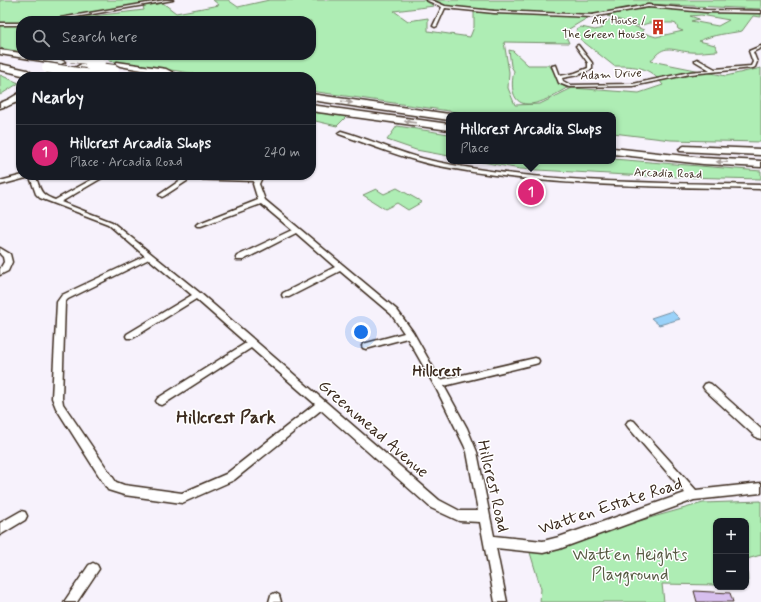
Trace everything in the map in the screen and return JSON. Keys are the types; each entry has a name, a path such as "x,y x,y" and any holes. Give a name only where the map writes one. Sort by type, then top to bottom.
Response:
{"highway":[{"path":"0,46 16,45"},
{"path":"0,52 16,54"},
{"path":"71,60 166,72"},
{"path":"81,60 143,72"},
{"path":"72,72 94,60"},
{"path":"79,72 100,60"},
{"path":"0,62 72,72"},
{"path":"0,67 24,72"},
{"path":"316,98 446,117"},
{"path":"316,109 446,127"},
{"path":"616,141 668,148 761,152"},
{"path":"616,151 703,161 761,164"}],"street":[{"path":"75,16 172,0"},
{"path":"428,0 444,7 494,12 592,16 607,15 631,8 648,6 706,11 761,12"},
{"path":"435,26 444,7"},
{"path":"0,24 16,24"},
{"name":"Adam Drive","path":"578,46 590,64 590,69 576,74 560,77 561,82 569,86 615,86 653,82"},
{"name":"Adam Drive","path":"635,89 653,82 684,74 753,67 756,62 751,50 761,47"},
{"path":"697,60 715,71"},
{"path":"554,66 560,77"},
{"name":"Arcadia Road","path":"341,133 432,163 523,177 649,184 761,187"},
{"path":"0,182 16,178"},
{"name":"Greenmead Avenue","path":"33,180 39,194 110,223 197,295 435,504 460,516 484,517"},
{"path":"56,202 95,180"},
{"path":"162,194 185,180"},
{"path":"199,225 262,200 256,184 258,180"},
{"name":"Hillcrest Road","path":"262,200 296,231 394,312 410,334 467,438 472,452 501,602"},
{"path":"240,258 296,231"},
{"path":"0,250 7,256 8,262 5,269 0,273"},
{"path":"150,256 65,297 61,302 57,398 59,406 112,486 124,490 182,498 230,478 321,405"},
{"path":"286,295 341,267"},
{"path":"130,336 197,295"},
{"path":"366,346 410,334"},
{"path":"162,401 252,343"},
{"path":"438,384 534,361"},
{"path":"708,387 761,435"},
{"name":"Watten Estate Road","path":"631,424 694,496"},
{"name":"Watten Estate Road","path":"489,541 543,547 694,496 761,488"},
{"path":"0,529 21,516"},
{"path":"70,602 93,568"}],"green space":[{"path":"0,0 169,0 74,16 16,16 16,23 0,24"},
{"path":"213,0 228,0 238,7 269,0 424,0 434,6 394,11 408,21 428,18 428,31 470,37 474,27 474,12 589,17 564,32 569,43 504,42 509,72 508,88 515,105 540,104 572,88 639,93 663,85 653,74 642,68 614,66 580,39 576,30 581,27 595,30 603,28 601,26 609,20 620,21 644,30 641,32 656,37 683,31 678,29 676,24 673,23 649,23 639,26 607,16 633,9 656,7 684,10 761,12 761,17 753,16 742,31 715,36 699,41 715,45 718,51 694,52 669,49 660,51 651,61 726,76 761,68 761,142 671,140 616,133 616,112 456,112 316,92 316,72 184,72 109,61 316,60 316,16 94,16 144,10 143,6 163,3 176,13 219,5","holes":["701,15 729,20 718,26 691,21 699,19 690,16"]},
{"path":"430,0 761,0 761,9 647,4 599,16 450,7"},
{"path":"16,24 16,51 0,48 2,48 0,47 0,25"},
{"path":"509,50 513,51 528,65 549,65 558,77 558,83 567,88 548,99 536,103 528,104 517,100 514,96 512,84 514,71 511,66"},
{"path":"0,75 16,82 16,85 0,95"},
{"path":"316,113 347,116 337,126 316,121"},
{"path":"397,126 446,134 446,155 416,150 387,140"},
{"path":"616,159 761,171 761,179 645,176 520,169 493,164 616,164"},
{"path":"397,188 422,202 408,210 397,203 385,209 363,195 376,189 384,194"},
{"name":"Watten Heights Playground","path":"761,501 761,555 749,558 749,518 713,518 713,585 662,584 664,602 540,602 541,589 528,546 561,543 703,503"}],"water":[{"path":"672,311 680,319 659,325 651,318"}],"building":[{"path":"694,591 730,593 733,602 697,602"}],"place":[{"name":"Air House / The Green House","path":"658,27"},
{"name":"Hillcrest Arcadia Shops","path":"531,192"}],"district":[{"name":"Hillcrest","path":"437,371"},
{"name":"Hillcrest Park","path":"226,417"}]}
